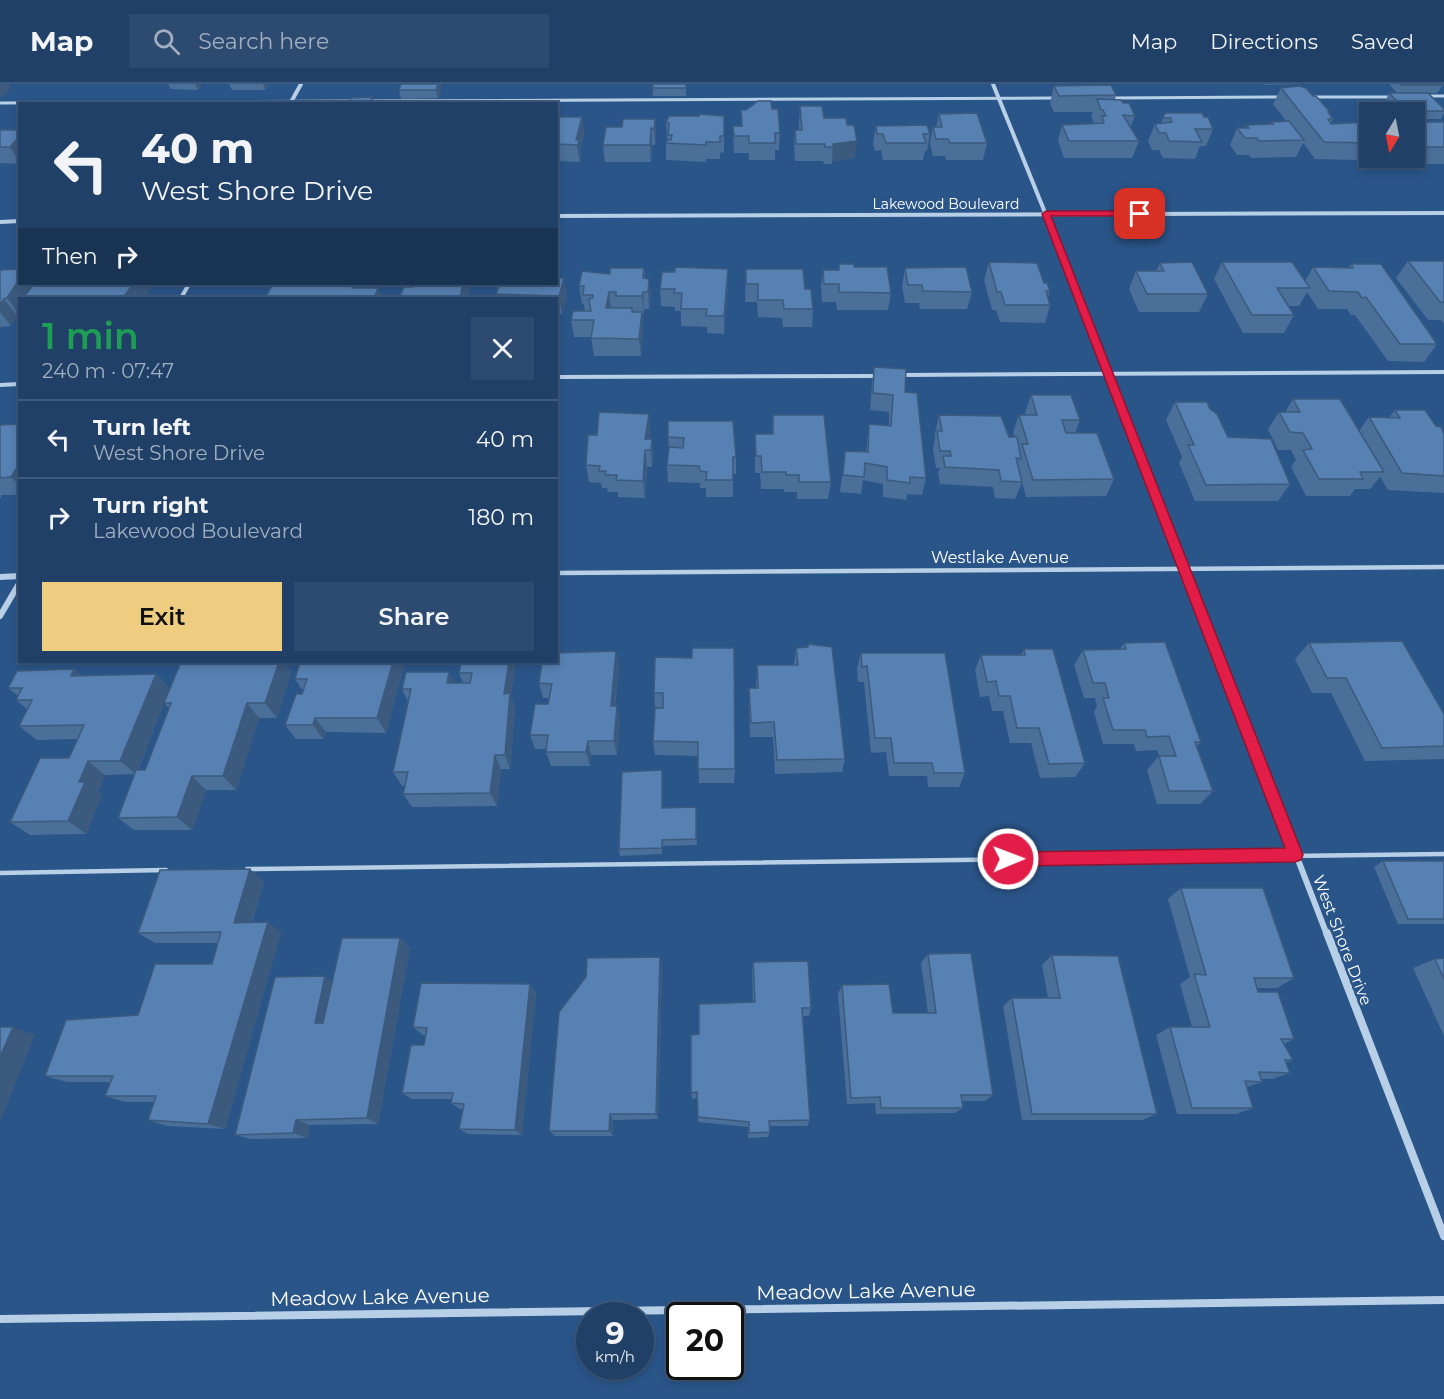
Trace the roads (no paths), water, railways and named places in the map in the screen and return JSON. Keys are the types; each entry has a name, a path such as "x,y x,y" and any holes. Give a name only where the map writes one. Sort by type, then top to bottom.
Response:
{"street":[{"path":"291,102 301,84"},
{"name":"West Shore Drive","path":"993,84 1110,374 1444,1236"},
{"name":"Lakewood Boulevard","path":"558,216 1444,213"},
{"path":"0,222 18,221"},
{"name":"Westlake Avenue","path":"558,573 1444,567"},
{"path":"0,576 18,576"},
{"path":"0,616 18,585"},
{"name":"Meadow Lake Avenue","path":"0,1319 1444,1300"}],"lane":[{"path":"1420,96 1444,96"},
{"path":"1104,98 1292,97"},
{"path":"1303,97 1397,97"},
{"path":"291,102 1057,98"},
{"path":"0,103 18,103"},
{"path":"898,375 1444,372"},
{"path":"558,377 886,376"},
{"path":"0,385 18,384"},
{"path":"240,869 1444,854"},
{"path":"0,873 168,870"}]}
